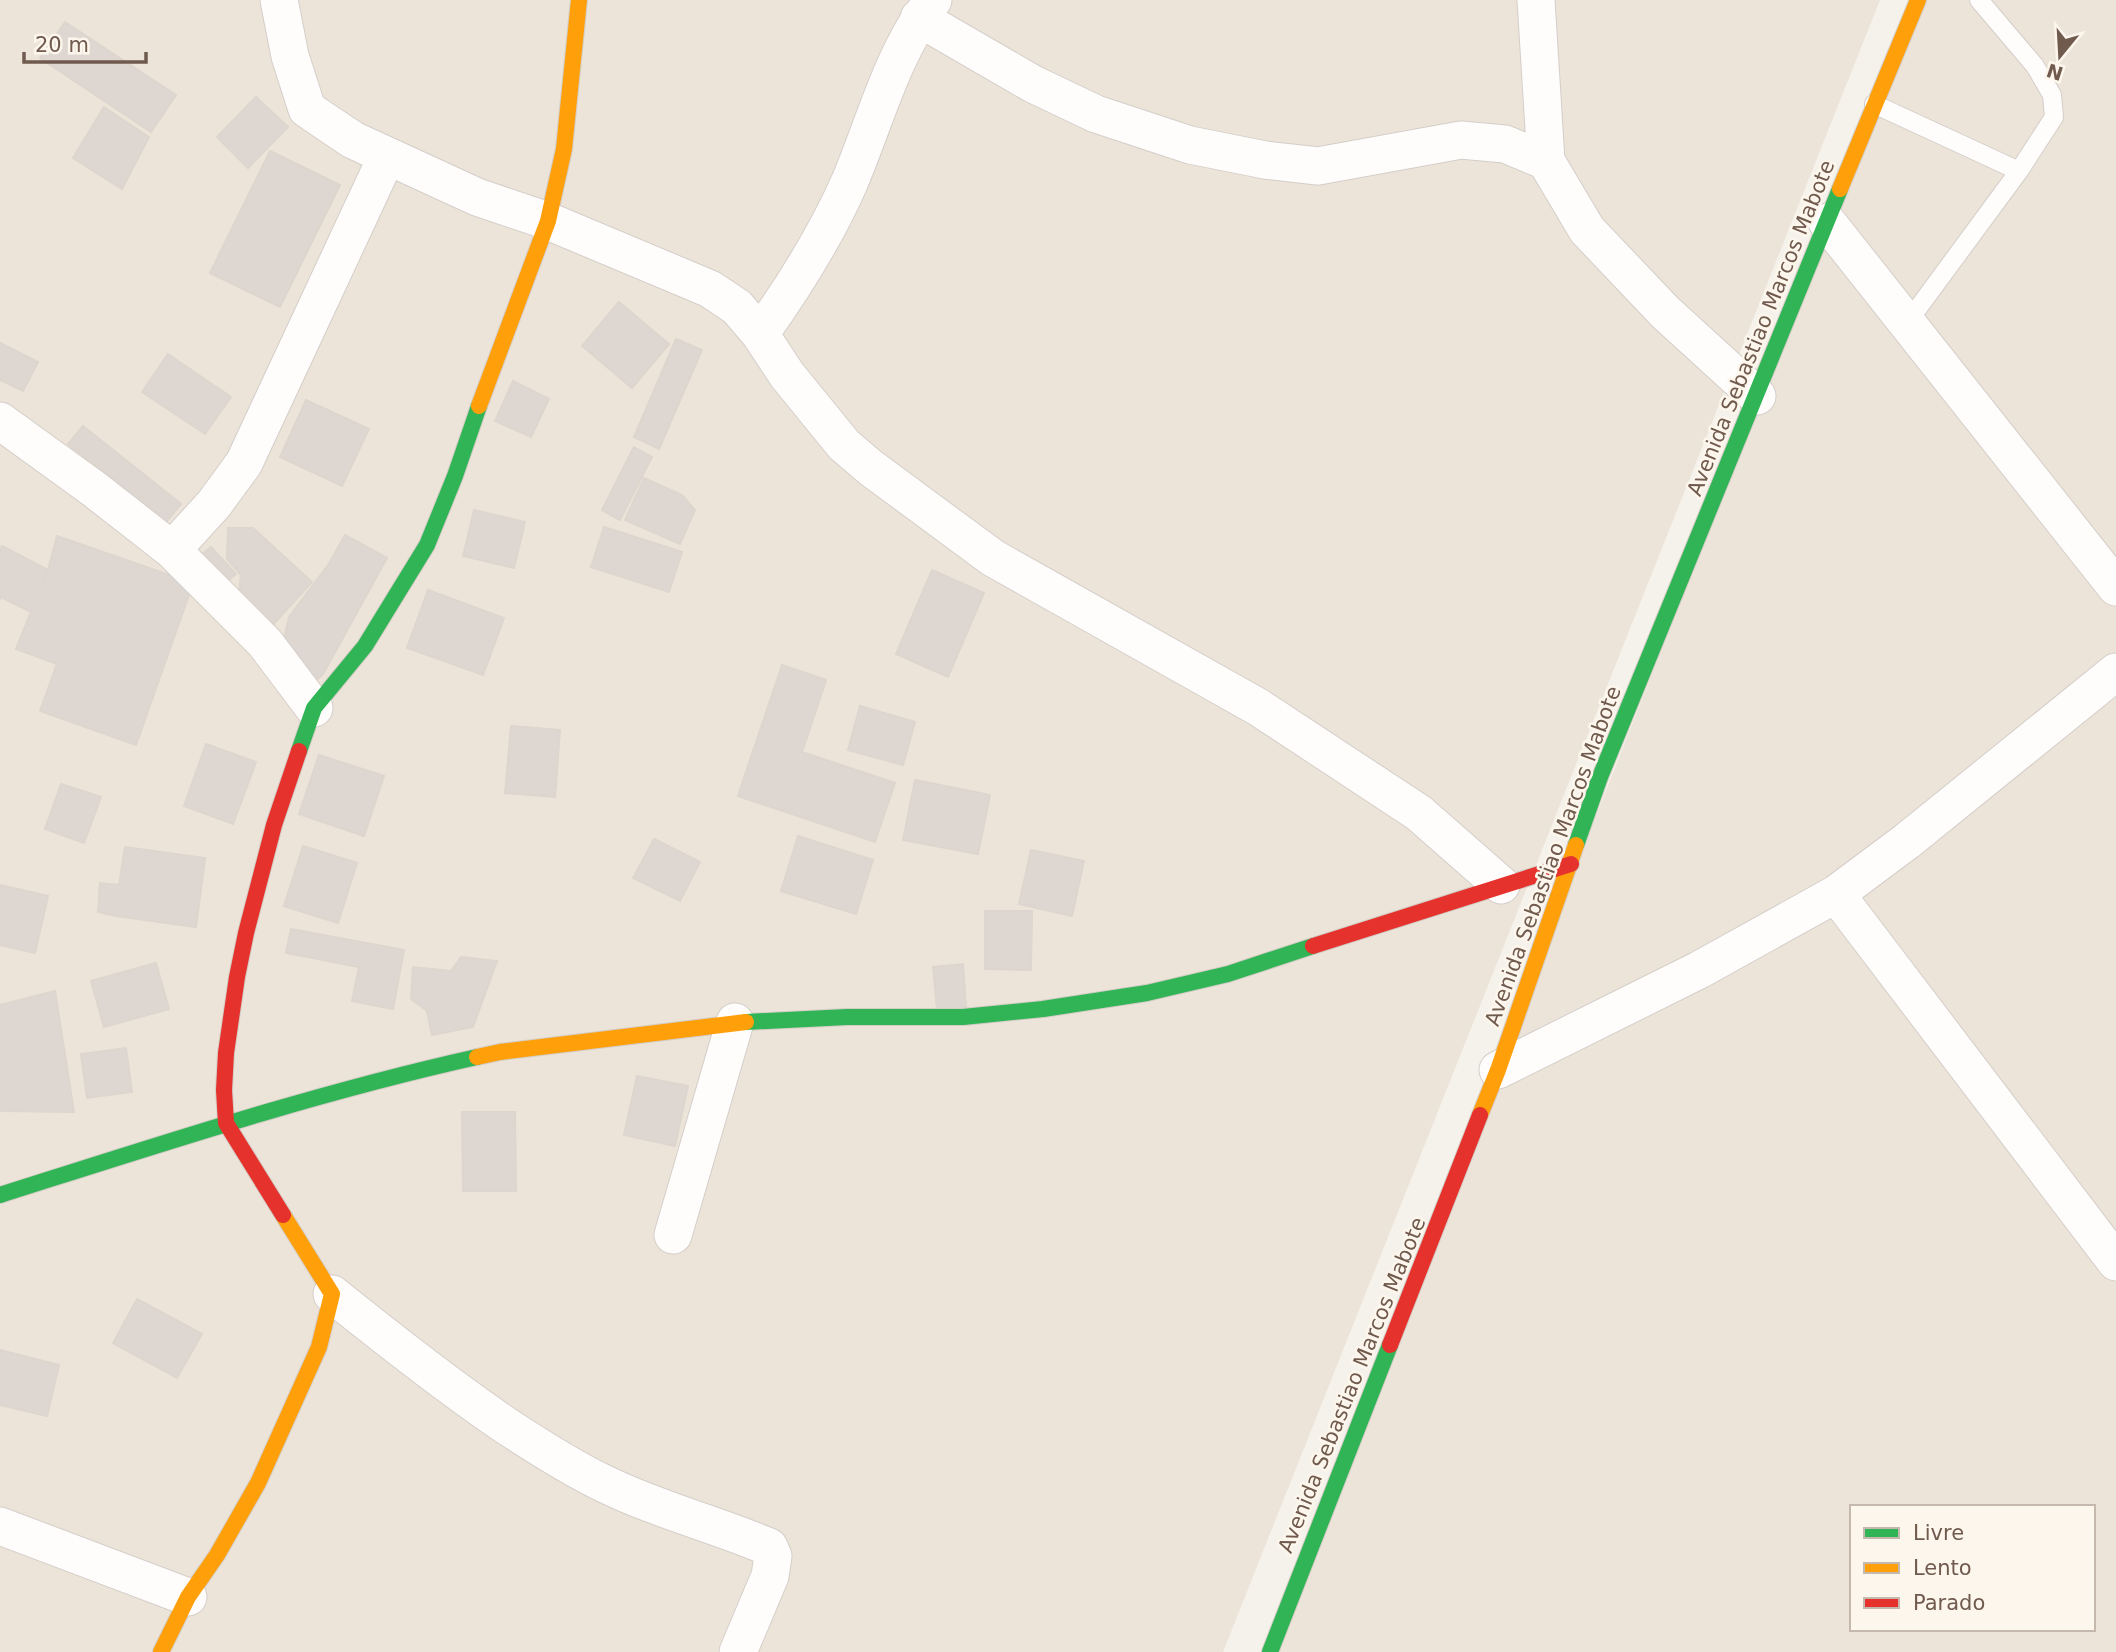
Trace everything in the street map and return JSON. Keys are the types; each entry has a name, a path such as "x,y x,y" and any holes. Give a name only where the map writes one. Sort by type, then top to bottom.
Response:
{"street":[{"path":"279,0 290,56 307,109 353,140 477,197 548,221 710,289 737,307 760,334 787,375 844,445 871,468 993,558 1258,707 1408,805 1501,885"},
{"path":"579,0 564,149 548,221 455,476 427,545 365,646 314,708 274,825 236,977 226,1053 226,1124 332,1294 448,1385 536,1445 603,1483 650,1504 769,1547 773,1556 770,1576 737,1652"},
{"path":"1536,0 1546,160 1587,230 1665,312 1757,396"},
{"name":"Avenida Sebastiao Marcos Mabote","path":"1270,1652 1498,1070 1600,778 1918,0"},
{"path":"760,334 797,283 821,242 850,180 890,75 926,9 1033,84 1096,114 1190,145 1265,160 1318,166 1461,140 1505,144 1546,160"},
{"path":"172,550 214,504 244,463 387,156"},
{"path":"1827,222 2116,587"},
{"path":"0,421 172,550 265,643 314,708"},
{"path":"1498,1070 1699,970 1836,894 1908,841 2116,672"},
{"path":"0,1195 226,1124 402,1074 500,1052 735,1022 846,1017 963,1017 1043,1009 1147,993 1228,974 1570,864"},
{"path":"1836,894 2116,1262"},
{"path":"673,1235 735,1022"},
{"path":"161,1652 188,1597 217,1555 258,1483 319,1347 332,1294"},
{"path":"0,1526 188,1597"}],"lane":[{"path":"1907,323 2019,172 2054,117 2052,95 2035,66 1979,0"},
{"path":"1874,104 2019,172"}],"shaded area":[{"path":"0,0 1880,0 1223,1652 0,1652"},
{"path":"1918,0 2116,0 2116,1652 1266,1652"}],"building":[{"path":"65,22 176,95 151,132 40,58"},
{"path":"256,97 288,127 248,168 217,137"},
{"path":"104,107 149,137 122,189 73,158"},
{"path":"270,151 340,185 280,307 210,273"},
{"path":"619,302 669,344 632,388 582,346"},
{"path":"676,339 702,350 659,449 634,437"},
{"path":"0,343 38,362 23,391 0,380"},
{"path":"168,354 231,397 205,434 142,392"},
{"path":"513,381 549,399 531,437 495,421"},
{"path":"306,400 369,429 342,486 280,457"},
{"path":"83,426 181,504 166,522 68,444"},
{"path":"634,447 652,457 620,520 602,510"},
{"path":"644,478 682,495 695,510 680,544 625,520"},
{"path":"474,510 525,522 514,568 463,556"},
{"path":"604,527 682,552 669,592 591,567"},
{"path":"228,528 253,528 312,582 269,629 238,601 241,575 227,559"},
{"path":"345,535 387,558 323,674 311,685 281,652 289,617 328,565"},
{"path":"57,536 172,576 190,592 136,745 40,711 57,664 16,649 48,570"},
{"path":"2,546 48,570 31,612 1,597 0,600"},
{"path":"211,547 236,574 221,587 196,559"},
{"path":"932,570 984,593 948,677 896,654"},
{"path":"428,590 504,618 483,675 407,648"},
{"path":"782,665 826,680 802,752 895,783 875,842 738,796"},
{"path":"860,706 915,722 903,765 848,750"},
{"path":"511,726 560,730 555,797 505,793"},
{"path":"206,744 256,762 233,824 184,806"},
{"path":"319,755 384,776 364,836 299,814"},
{"path":"915,780 990,795 978,854 903,840"},
{"path":"61,784 101,797 84,843 45,829"},
{"path":"798,836 873,860 856,914 781,891"},
{"path":"654,839 700,862 680,901 633,878"},
{"path":"303,846 357,863 338,923 284,906"},
{"path":"125,847 205,858 196,927 98,912 100,883 119,885"},
{"path":"1031,850 1084,861 1072,916 1019,904"},
{"path":"0,885 48,896 35,953 0,945"},
{"path":"985,911 1032,911 1031,970 985,969"},
{"path":"291,929 404,950 393,1009 352,1001 359,967 286,953"},
{"path":"461,957 497,961 473,1027 432,1035 427,1011 411,999 413,967 451,971"},
{"path":"156,963 169,1009 104,1027 91,981"},
{"path":"963,964 966,1007 937,1009 933,967"},
{"path":"55,991 74,1112 0,1111 0,1005"},
{"path":"126,1048 132,1092 87,1098 81,1054"},
{"path":"637,1076 688,1086 675,1146 624,1135"},
{"path":"462,1112 515,1112 516,1191 463,1191"},
{"path":"137,1299 202,1334 177,1378 113,1343"},
{"path":"0,1350 59,1365 47,1416 0,1405"}],"traffic: fast":[{"path":"1576,845 1600,777 1840,189"},
{"path":"299,751 314,708 365,646 427,545 479,406"},
{"path":"746,1022 847,1017 963,1017 1043,1009 1147,993 1228,974 1313,946"},
{"path":"0,1195 297,1103 477,1057"},
{"path":"1270,1652 1390,1345"}],"traffic: slow":[{"path":"479,406 548,221 564,149 579,0"},
{"path":"1840,189 1918,0"},
{"path":"1480,1115 1576,845"},
{"path":"477,1057 746,1022"},
{"path":"161,1652 188,1597 217,1555 258,1483 319,1347 332,1294 283,1215"}],"traffic: jam":[{"path":"283,1215 226,1123 224,1090 226,1053 246,933 274,825 299,751"},
{"path":"1313,946 1571,864"},
{"path":"1390,1345 1480,1115"}]}
